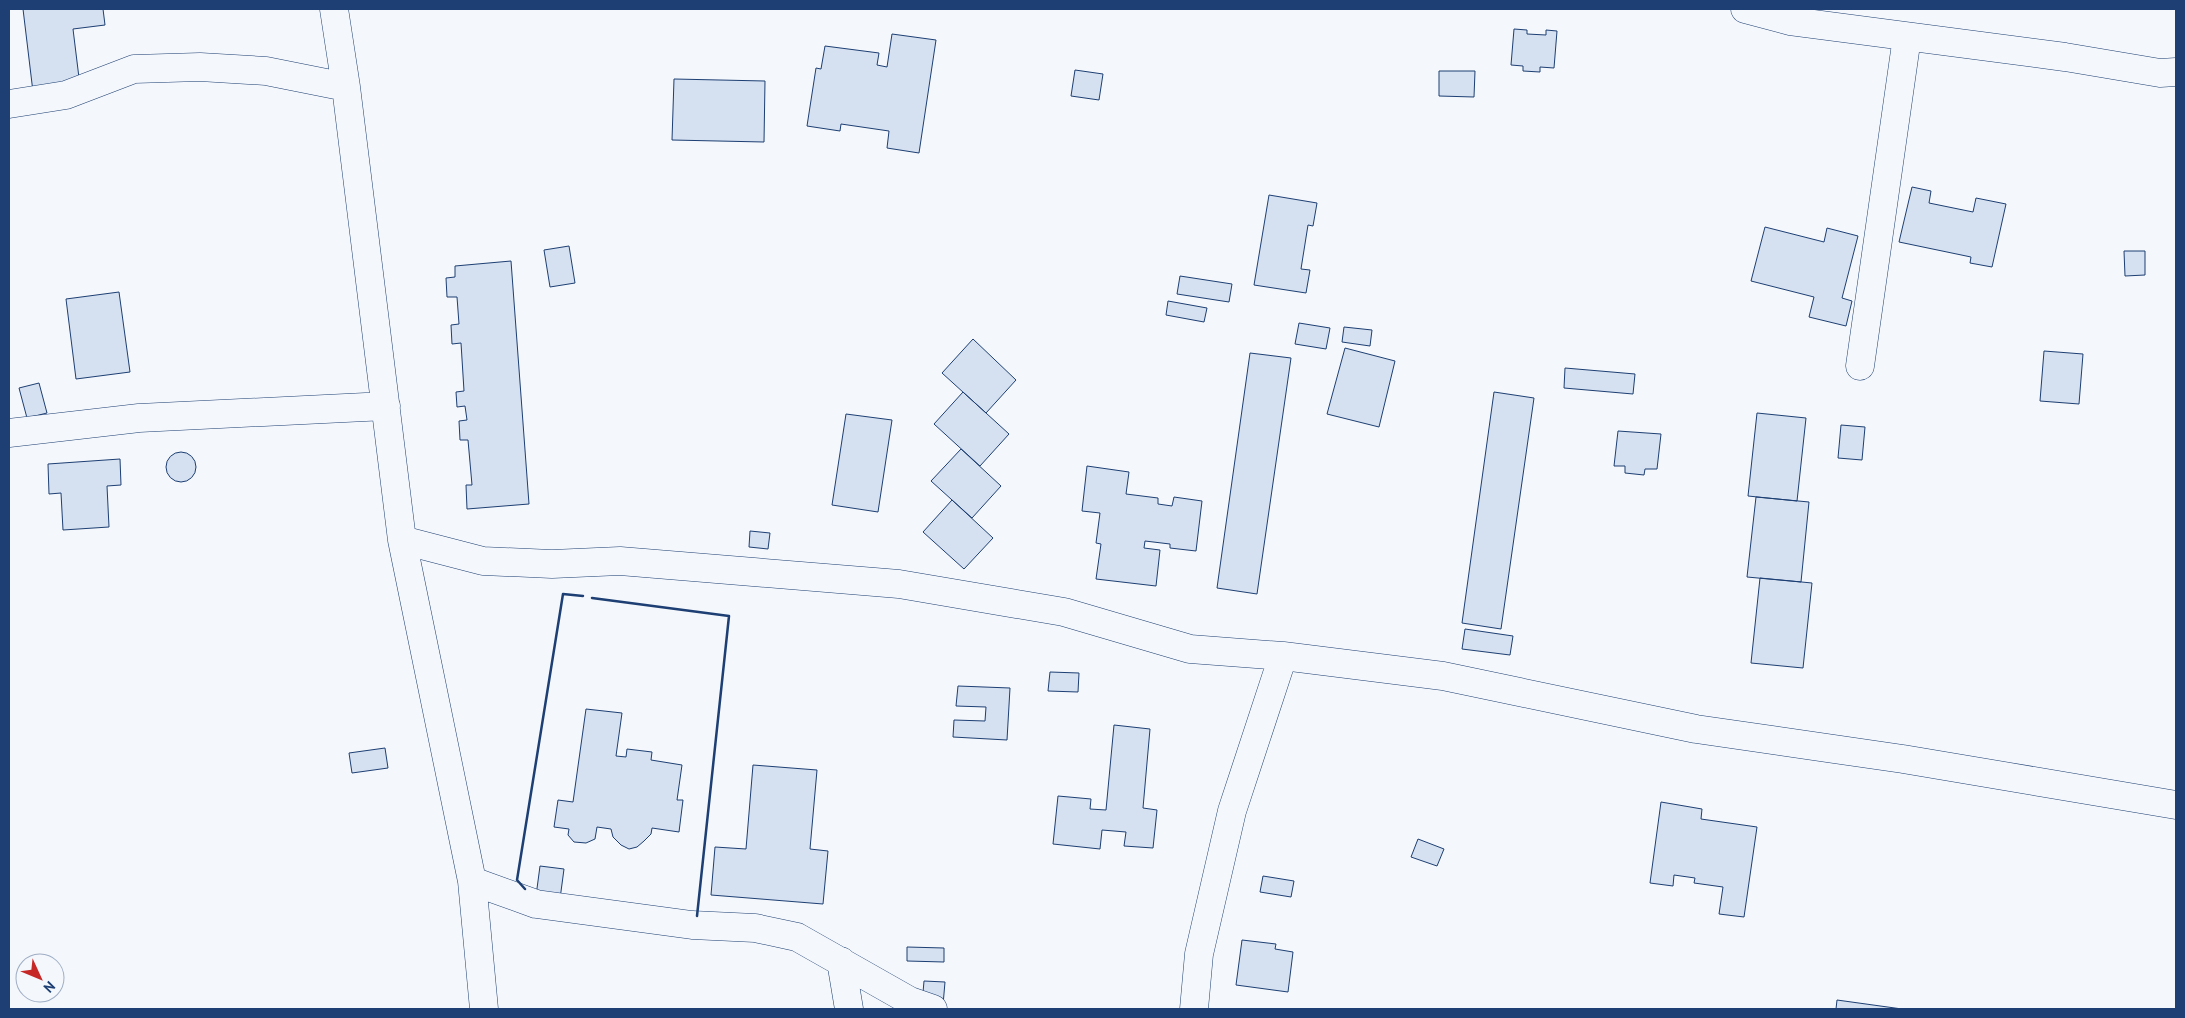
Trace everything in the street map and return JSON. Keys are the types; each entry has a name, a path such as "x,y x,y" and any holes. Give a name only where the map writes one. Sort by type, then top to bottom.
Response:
{"street":[{"path":"334,9 346,87 402,540 472,881 484,1009"},
{"path":"1745,9 1790,21 2066,57 2160,73 2176,72"},
{"path":"1860,366 1907,37"},
{"path":"9,104 66,95 134,70 200,67 266,71 346,87"},
{"path":"9,433 139,418 386,406"},
{"path":"402,540 483,561 552,564 620,562 899,584 1064,612 1190,649 1283,656 1443,676 1696,729 1903,759 2176,806"},
{"path":"1194,1009 1199,954 1232,811 1283,656"},
{"path":"472,881 536,904 692,925 754,928 797,937 910,1001 933,1009"},
{"path":"841,961 849,1009"}],"building":[{"path":"23,9 103,9 105,25 73,29 80,86 33,92"},
{"path":"1514,29 1527,30 1527,34 1546,35 1546,30 1557,31 1554,68 1540,67 1540,72 1523,71 1523,66 1511,65"},
{"path":"892,34 936,40 919,153 887,148 889,131 841,124 840,131 807,126 816,68 821,69 825,46 879,53 877,65 887,67"},
{"path":"1075,70 1103,74 1099,100 1071,96"},
{"path":"1439,71 1475,71 1474,97 1439,96"},
{"path":"674,79 765,81 764,142 672,140"},
{"path":"1912,187 1931,191 1929,203 1973,212 1976,198 2006,204 1992,267 1970,263 1971,257 1899,242"},
{"path":"1269,195 1317,203 1313,226 1308,225 1301,269 1310,270 1306,293 1254,285"},
{"path":"1765,227 1824,242 1827,228 1858,236 1842,298 1852,301 1846,326 1809,317 1814,297 1751,281"},
{"path":"569,246 575,283 550,287 544,250"},
{"path":"2124,251 2145,251 2145,275 2125,276"},
{"path":"511,261 529,504 467,509 466,485 472,485 468,440 460,440 459,421 467,420 465,406 457,407 456,392 464,391 461,343 452,344 451,325 459,324 457,297 447,297 446,278 455,277 455,266"},
{"path":"1180,276 1232,284 1229,302 1177,294"},
{"path":"119,292 130,372 76,379 66,299"},
{"path":"1168,301 1207,308 1204,322 1166,315"},
{"path":"1299,323 1330,328 1326,349 1295,344"},
{"path":"1344,327 1372,330 1370,346 1342,342"},
{"path":"973,339 1016,380 986,413 942,373"},
{"path":"1345,348 1395,361 1379,427 1327,414"},
{"path":"2044,351 2083,354 2079,404 2040,401"},
{"path":"1250,353 1291,358 1257,594 1217,588"},
{"path":"1565,368 1635,374 1633,394 1564,388"},
{"path":"39,383 47,413 27,418 19,388"},
{"path":"963,392 1009,434 980,466 934,424"},
{"path":"1494,392 1534,398 1501,629 1462,623"},
{"path":"1757,413 1806,418 1797,501 1748,496"},
{"path":"846,414 892,420 878,512 832,505"},
{"path":"1841,425 1865,427 1862,460 1838,458"},
{"path":"1618,431 1661,434 1657,469 1645,469 1644,475 1625,473 1625,466 1614,466"},
{"path":"961,449 1001,486 972,518 931,481"},
{"path":"181,452 192,456 196,467 192,478 181,482 170,478 166,467 170,456"},
{"path":"120,459 121,485 107,486 109,527 63,530 61,493 49,494 48,464"},
{"path":"1087,466 1129,472 1126,494 1158,498 1158,504 1172,506 1174,497 1202,501 1196,551 1170,548 1170,544 1145,541 1144,548 1160,550 1156,586 1096,579 1101,544 1096,543 1100,513 1082,511"},
{"path":"1756,497 1809,502 1801,582 1747,577"},
{"path":"952,500 993,538 964,569 923,532"},
{"path":"750,531 770,533 768,549 749,547"},
{"path":"1760,578 1812,583 1803,668 1751,663"},
{"path":"1465,629 1513,636 1510,655 1462,649"},
{"path":"1050,672 1079,673 1078,692 1048,691"},
{"path":"958,686 1010,688 1007,740 953,737 954,720 985,721 986,707 956,706"},
{"path":"586,709 622,713 616,756 626,757 627,749 652,752 651,760 682,765 677,800 683,800 679,832 652,828 651,834 644,841 637,847 629,849 621,845 613,837 611,829 597,827 595,839 586,843 574,842 568,835 569,829 554,827 558,800 573,802"},
{"path":"1114,725 1150,729 1143,808 1157,810 1153,848 1124,846 1126,832 1102,830 1100,849 1053,844 1058,796 1091,799 1090,809 1106,810"},
{"path":"385,748 388,768 352,773 349,753"},
{"path":"753,765 817,770 810,849 828,851 823,904 711,895 715,847 746,849"},
{"path":"1661,802 1702,809 1701,819 1757,827 1744,917 1719,914 1723,887 1694,883 1695,878 1674,875 1673,886 1650,883"},
{"path":"1418,839 1444,849 1437,866 1411,857"},
{"path":"540,866 564,869 560,899 536,896"},
{"path":"1263,876 1294,881 1291,897 1260,892"},
{"path":"1242,940 1276,944 1275,949 1293,952 1288,992 1236,985"},
{"path":"907,947 944,948 944,962 907,961"},
{"path":"924,981 945,982 943,1005 922,1004"},
{"path":"1837,1000 1902,1009 1836,1009"}],"wall":[{"path":"525,889 517,880 563,594 583,596"},
{"path":"592,598 729,616 697,916"}]}
